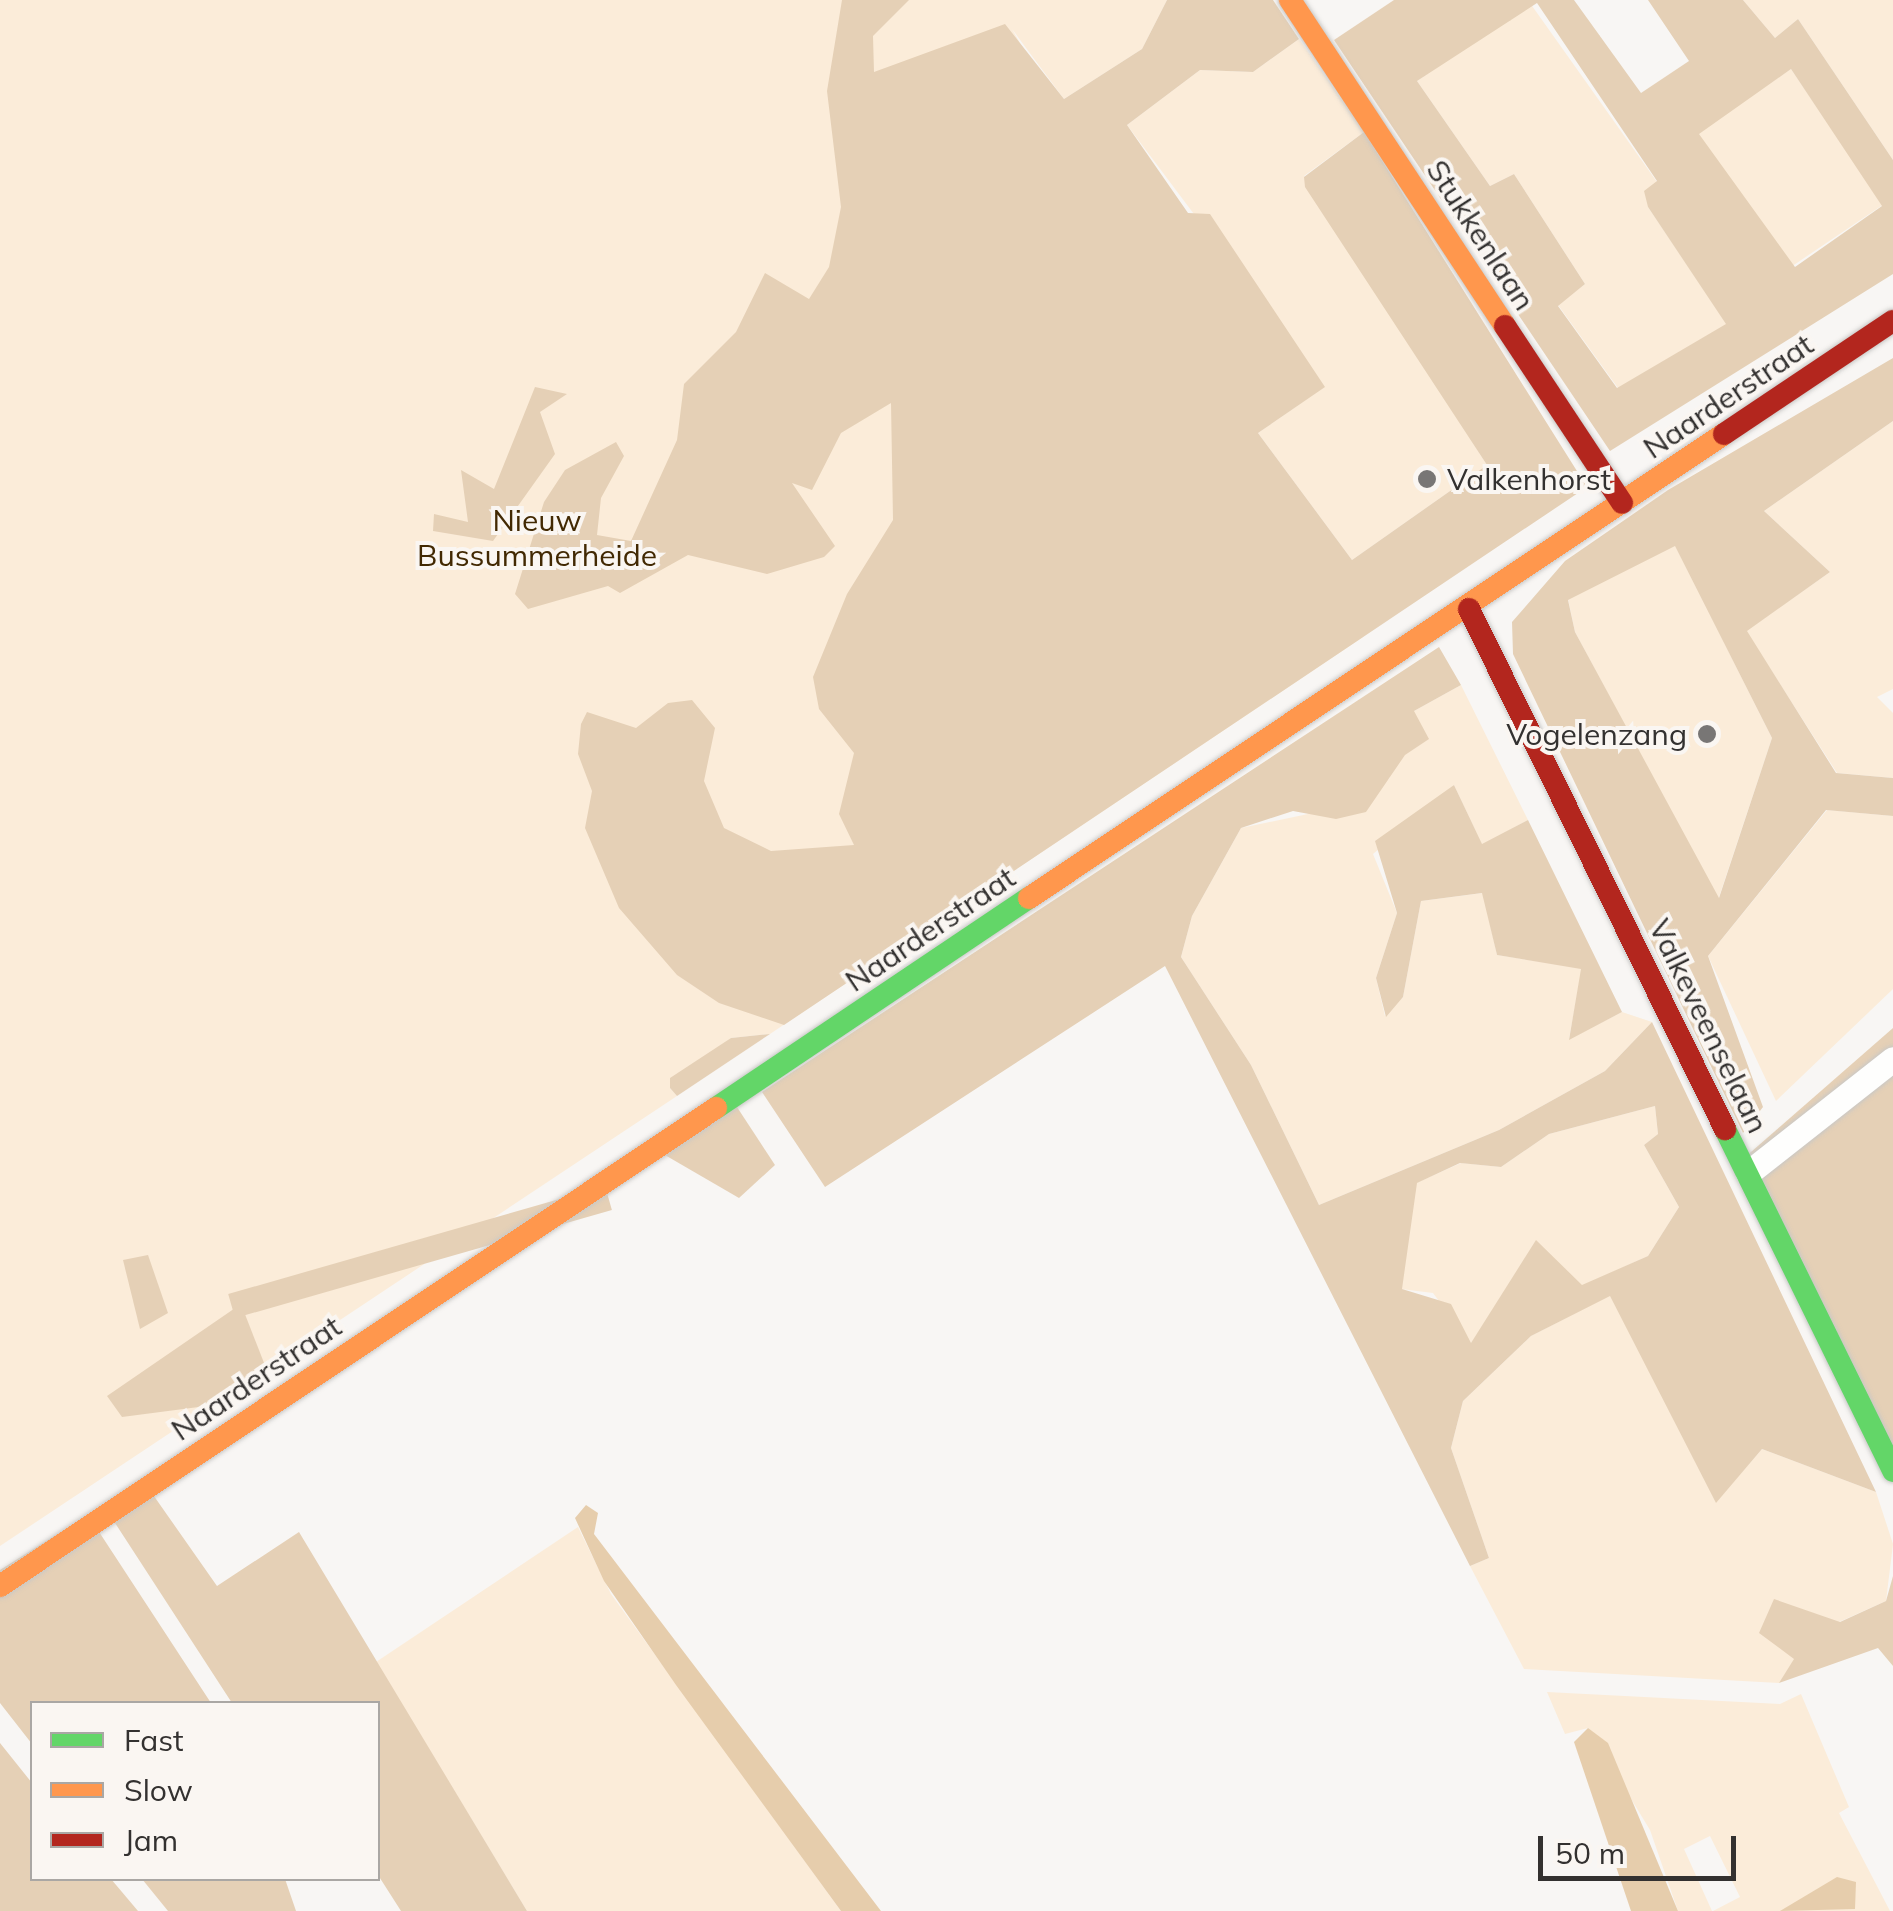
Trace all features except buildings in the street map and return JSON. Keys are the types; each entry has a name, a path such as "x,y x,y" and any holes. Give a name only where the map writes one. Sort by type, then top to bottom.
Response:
{"street":[{"name":"Stukkenlaan","path":"1290,0 1622,504"},
{"name":"Naarderstraat","path":"0,1586 1469,609 1893,321"},
{"name":"Valkeveenselaan","path":"1469,609 1893,1471"},
{"path":"1748,1172 1893,1060"}],"green space":[{"name":"Nieuw Bussummerheide","path":"0,0 1167,0 1142,49 1064,99 1012,29 1363,637 770,1034 731,1038 670,1088 677,1096 0,1546"},
{"path":"842,0 909,0 873,36 874,72 1005,24 1064,99 1142,49 1167,0 1273,0 1299,39 1253,72 1200,70 1127,125 1188,213 1210,214 1325,387 1258,433 1352,560 1487,465 1305,187 1304,177 1364,132 1587,487 784,1025 719,1003 677,975 619,908 585,828 592,791 578,754 581,724 587,712 636,728 668,703 692,700 715,728 704,781 724,828 771,851 854,845 839,814 854,753 819,709 813,677 847,594 893,520 891,403 841,433 812,490 792,483 835,546 824,557 767,574 688,555 620,593 608,586 528,609 515,594 544,502 565,470 616,442 624,456 601,498 597,535 631,541 677,440 684,384 736,332 765,273 809,299 829,267 841,207 827,91"},
{"path":"1394,0 1574,0 1641,93 1689,61 1648,0 1743,0 1775,38 1798,19 1893,160 1893,274 1610,451 1334,40","holes":["1537,3 1657,181 1644,191 1648,207 1726,324 1617,388 1558,306 1585,284 1514,174 1490,186 1417,81","1791,69 1882,206 1795,267 1699,134"]},
{"path":"1743,0 1893,0 1893,160 1798,19 1775,38"},
{"path":"1530,3 1657,182 1648,207 1727,324 1618,388 1558,305 1585,284 1514,174 1490,186 1417,81"},
{"path":"1299,39 1364,132 1304,176 1487,465 1352,560 1258,433 1324,387 1127,125 1200,70 1253,72"},
{"path":"1791,69 1883,205 1789,268 1697,132"},
{"path":"1893,358 1893,421 1764,511 1830,572 1747,631 1836,773 1893,778 1893,816 1826,810 1708,956 1763,1107 1743,1133 1513,654 1512,622 1565,561 1668,490","holes":["1675,546 1772,738 1719,898 1575,632 1568,600"]},
{"path":"535,387 567,394 540,412 555,454 493,541 433,531 434,514 468,522 461,470 494,489"},
{"path":"1893,421 1893,689 1877,697 1893,713 1893,778 1837,773 1746,631 1830,572 1764,511"},
{"path":"1675,545 1772,738 1718,900 1575,632 1568,599"},
{"path":"1439,647 1461,685 1414,711 1429,739 1405,755 1366,812 1336,819 1293,811 1241,828 1192,916 1181,957 1251,1065 1319,1205 1499,1130 1605,1071 1652,1022 1876,1492 1762,1449 1716,1503 1610,1296 1531,1336 1463,1401 1451,1448 1489,1558 1470,1566 1165,966 825,1187 762,1092","holes":["1655,1106 1658,1134 1644,1145 1679,1207 1648,1256 1582,1285 1536,1240 1471,1343 1451,1304 1402,1289 1417,1183 1460,1163 1501,1167 1549,1134"]},
{"path":"1461,685 1528,820 1482,845 1454,785 1373,854 1397,913 1376,978 1385,1016 1403,997 1421,901 1483,893 1497,955 1582,968 1569,1039 1622,1012 1652,1022 1605,1071 1499,1130 1319,1205 1251,1065 1181,957 1192,916 1241,828 1308,814 1389,779 1414,711"},
{"path":"1454,785 1482,844 1528,820 1622,1012 1569,1040 1581,969 1497,955 1482,893 1421,901 1403,997 1386,1017 1376,978 1397,913 1375,841"},
{"path":"1827,810 1893,816 1893,989 1776,1101 1708,956"},
{"path":"1893,1028 1893,1472 1743,1159"},
{"path":"770,1034 677,1096 670,1088 670,1078 731,1038"},
{"path":"735,1104 775,1165 739,1198 658,1151"},
{"path":"1655,1106 1658,1134 1644,1145 1679,1207 1648,1256 1582,1286 1536,1241 1471,1344 1433,1293 1401,1289 1416,1183 1461,1163 1501,1167 1549,1134"},
{"path":"605,1186 612,1210 235,1318 228,1294"},
{"path":"148,1255 168,1313 140,1329 123,1260"},
{"path":"1610,1295 1716,1502 1762,1449 1876,1492 1893,1544 1886,1601 1839,1622 1779,1683 1524,1669 1470,1566 1489,1558 1451,1448 1463,1401 1531,1336"},
{"path":"241,1304 266,1368 214,1405 122,1417 107,1396"},
{"path":"142,1479 217,1586 299,1532 527,1911 401,1911 380,1878 380,1701 231,1701 104,1506"},
{"path":"88,1515 210,1701 30,1701 30,1741 0,1703 0,1570"},
{"path":"578,1527 611,1594 841,1911 527,1911 376,1662"},
{"path":"1893,1576 1893,1666 1878,1648 1779,1683 1794,1659 1759,1633 1774,1599 1840,1622 1886,1601"},
{"path":"1547,1692 1780,1704 1801,1694 1849,1807 1839,1813 1890,1911 1713,1911 1740,1897 1710,1836 1684,1849 1712,1911 1678,1911 1650,1830 1588,1728 1565,1734"},
{"path":"0,1743 30,1780 30,1881 113,1881 138,1911 0,1911"},
{"path":"144,1881 286,1881 296,1911 168,1911"}],"shaded area":[{"path":"586,1505 598,1513 594,1534 881,1911 841,1911 676,1685 604,1581 575,1518"},
{"path":"1588,1728 1608,1743 1678,1911 1631,1911 1574,1742"},
{"path":"1837,1877 1856,1882 1855,1909 1780,1911"}],"traffic: fast":[{"path":"716,1108 1029,898"},
{"path":"1725,1129 1893,1471"}],"traffic: slow":[{"path":"1290,0 1505,326"},
{"path":"1029,898 1724,434"},
{"path":"0,1586 716,1108"}],"traffic: jam":[{"path":"1724,434 1893,321"},
{"path":"1505,326 1622,503"},
{"path":"1469,609 1725,1129"}],"place":[{"name":"Valkenhorst","path":"1427,479"},
{"name":"Vogelenzang","path":"1707,734"}]}
